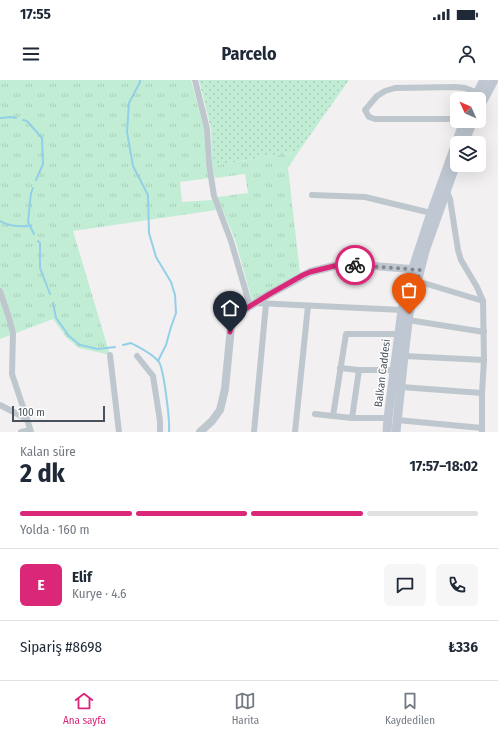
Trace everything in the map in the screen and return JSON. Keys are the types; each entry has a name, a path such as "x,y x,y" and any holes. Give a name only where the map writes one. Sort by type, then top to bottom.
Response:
{"main road":[{"path":"478,92 484,80"},
{"path":"486,95 494,80"},
{"name":"Balkan Caddesi","path":"396,432 392,419 394,370 402,310 416,270 431,213 461,128"},
{"name":"Balkan Caddesi","path":"387,432 401,387 408,320 417,281 416,270 425,251 452,172"}],"street":[{"path":"195,80 207,129 209,164 214,196 253,305"},
{"path":"450,119 375,119 369,117 365,110 377,96 385,91 395,88 455,87 465,88 470,92"},
{"path":"315,414 352,418 392,419 482,430 484,360 483,301 477,287 461,260 450,199 446,189"},
{"path":"312,195 365,197 431,213"},
{"path":"200,432 220,410 223,400 230,332 232,323 236,316 310,272 334,266 347,265 416,270"},
{"path":"417,281 483,301"},
{"path":"0,291 13,333 12,374 30,431 21,432"},
{"path":"253,305 266,304 402,310"},
{"path":"254,432 266,304"},
{"path":"295,432 308,306"},
{"path":"408,320 484,332"},
{"path":"333,416 346,334 398,334"},
{"path":"110,355 119,432"},
{"path":"137,356 153,376 160,421 160,432"},
{"path":"404,356 484,360"},
{"path":"340,368 359,370 394,370"},
{"path":"352,418 359,370"},
{"path":"401,387 482,393"},
{"path":"0,405 27,419"}],"green space":[{"path":"0,80 191,80 204,129 206,167 209,178 180,182 182,202 212,200 216,210 73,231 110,355 79,348 67,338 53,319 0,339"},
{"path":"199,80 349,80 299,151 212,166 211,129"},
{"path":"299,151 288,168 300,273 252,300 235,239 217,197 248,193 245,174 215,178 212,166"}],"waterway":[{"path":"140,80 129,103 127,132 133,166 148,195 149,233 156,257 171,282 175,295 176,313 166,345 158,361"},
{"path":"0,118 16,118"},
{"path":"23,120 27,121 42,138 43,164 36,180"},
{"path":"33,188 31,193 28,222 34,234"},
{"path":"0,221 14,226 30,226"},
{"path":"38,241 40,243 40,268 50,294"},
{"path":"53,303 56,318 69,336 80,345 98,349 115,347"},
{"path":"123,345 131,343 149,353 159,362 163,375 169,418 169,432"}],"way so far":[{"path":"355,265 420,270 409,314"}],"route":[{"path":"230,332 232,323 236,316 242,311 303,275 334,266 355,265"}]}
